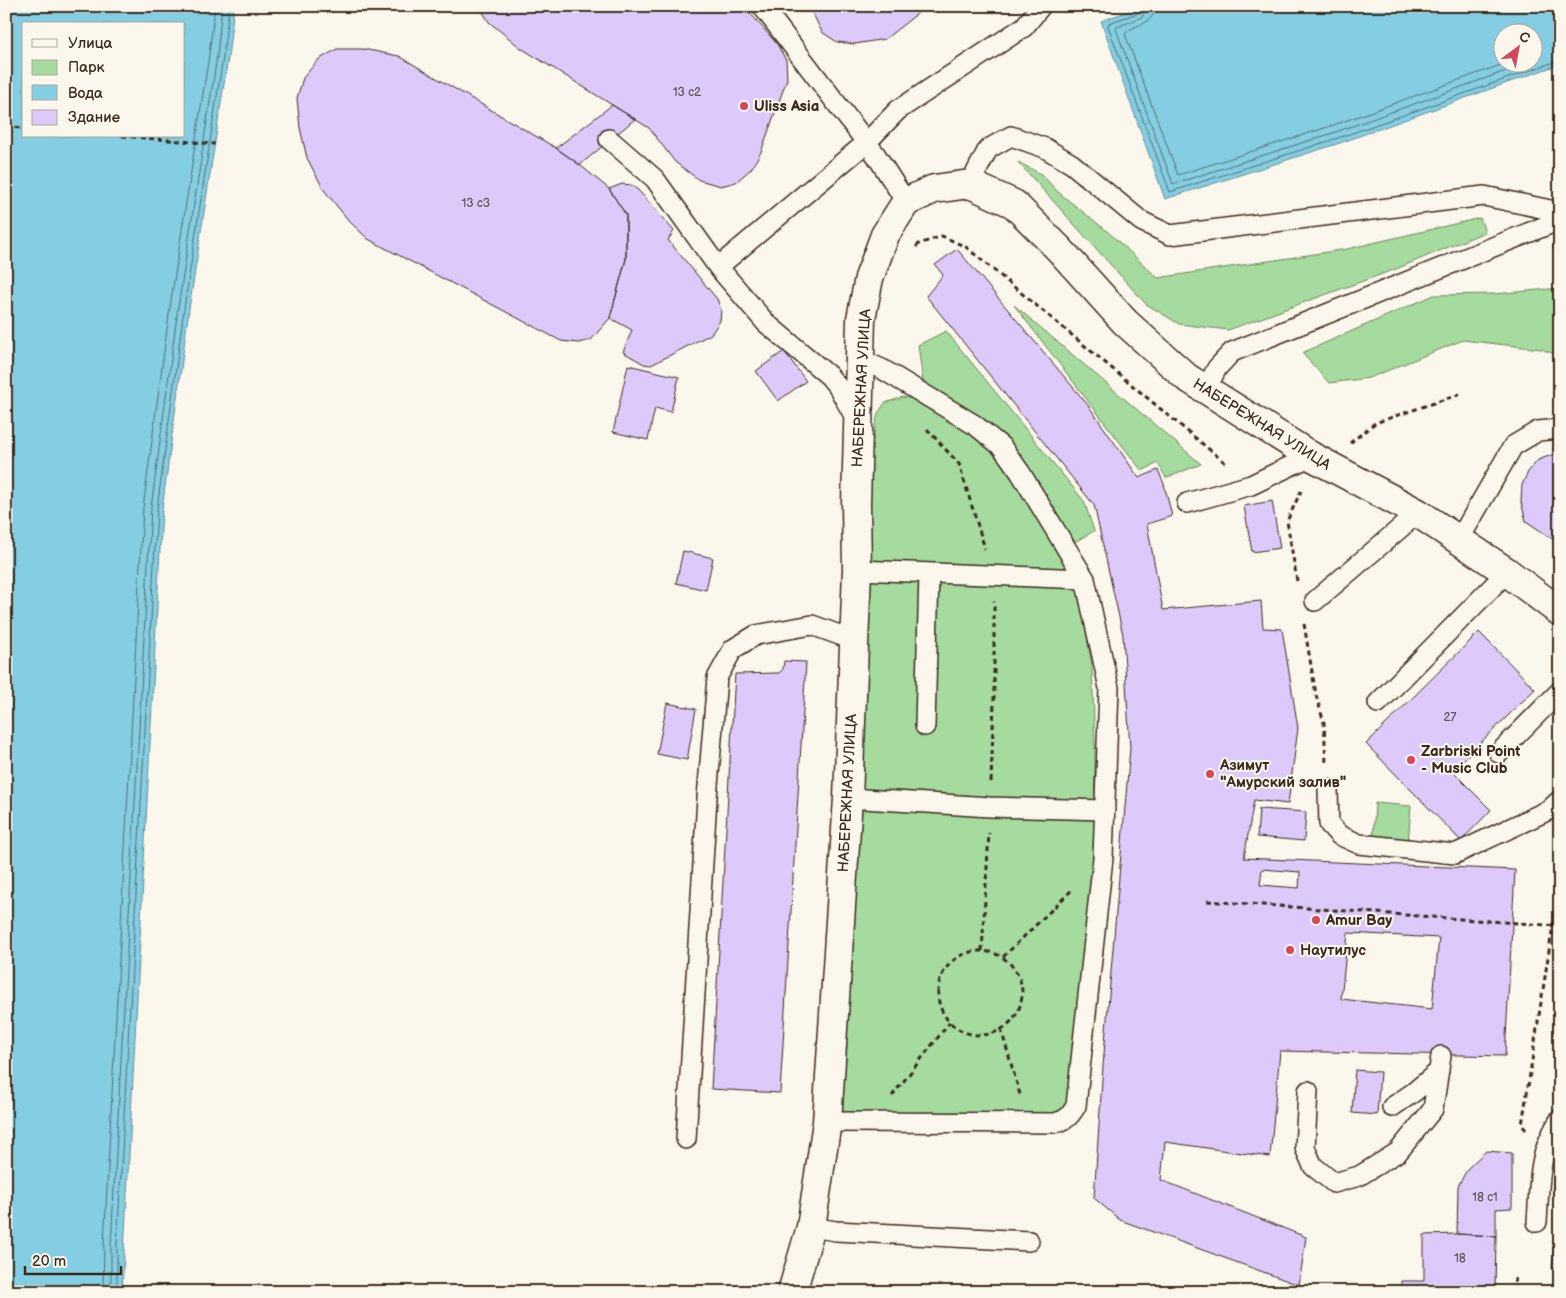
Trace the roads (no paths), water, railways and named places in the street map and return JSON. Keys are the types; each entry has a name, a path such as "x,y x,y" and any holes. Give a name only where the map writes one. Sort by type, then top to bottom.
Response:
{"street":[{"path":"906,202 934,189 970,184"},
{"name":"НАБЕРЕЖНАЯ УЛИЦА","path":"970,184 1014,204 1060,250 1125,322 1186,377 1205,391 1319,460 1418,513 1507,572 1560,612"},
{"name":"НАБЕРЕЖНАЯ УЛИЦА","path":"792,1292 811,1227 827,1122 848,798 853,640 858,570 856,504 861,319 869,278 885,235 906,202"}],"lane":[{"path":"762,6 866,143 906,202"},
{"path":"718,267 866,143 898,110 1024,27 1042,6"},
{"path":"970,184 988,149 1011,136 1045,148 1072,164 1141,221 1170,235 1484,196 1560,212"},
{"path":"609,139 655,179 718,267 766,323 829,376 838,387 859,425"},
{"path":"1205,391 1217,368 1232,352 1560,220"},
{"path":"827,1122 870,1124 1029,1123 1060,1122 1067,1119 1076,1106 1103,858 1109,688 1086,579 1020,472 1002,447 975,425 882,368 859,359"},
{"path":"1460,540 1513,446 1538,430 1560,429"},
{"path":"1187,502 1251,485 1319,460"},
{"path":"1315,601 1418,513"},
{"path":"858,570 1086,579"},
{"path":"1378,702 1507,572"},
{"path":"925,726 929,574"},
{"path":"686,1139 707,798 717,678 732,649 756,635 812,625 853,640"},
{"path":"1499,754 1560,691"},
{"path":"1328,789 1329,824 1339,835 1359,844 1454,861 1549,810 1560,800"},
{"path":"848,798 990,807 1105,810"},
{"path":"1308,1092 1305,1148 1313,1166 1334,1183 1359,1176 1398,1152 1433,1109 1440,1063 1414,1092 1392,1106"},
{"path":"1537,1222 1542,1155 1549,1137 1560,1119"},
{"path":"811,1227 836,1231 1029,1242"}],"water":[{"path":"6,6 234,6 228,58 189,309 162,509 122,1292 6,1292"},
{"path":"1142,6 1560,6 1560,64 1544,70 1544,22 1494,22 1494,72 1538,72 1337,144 1165,199 1101,21"}],"place":[{"name":"Uliss Asia","path":"744,106"},
{"name":"Zarbriski Point - Music Club","path":"1411,760"},
{"name":"Азимут \"Амурский залив\"","path":"1210,774"},
{"name":"Amur Bay","path":"1316,920"},
{"name":"Наутилус","path":"1290,950"}]}
